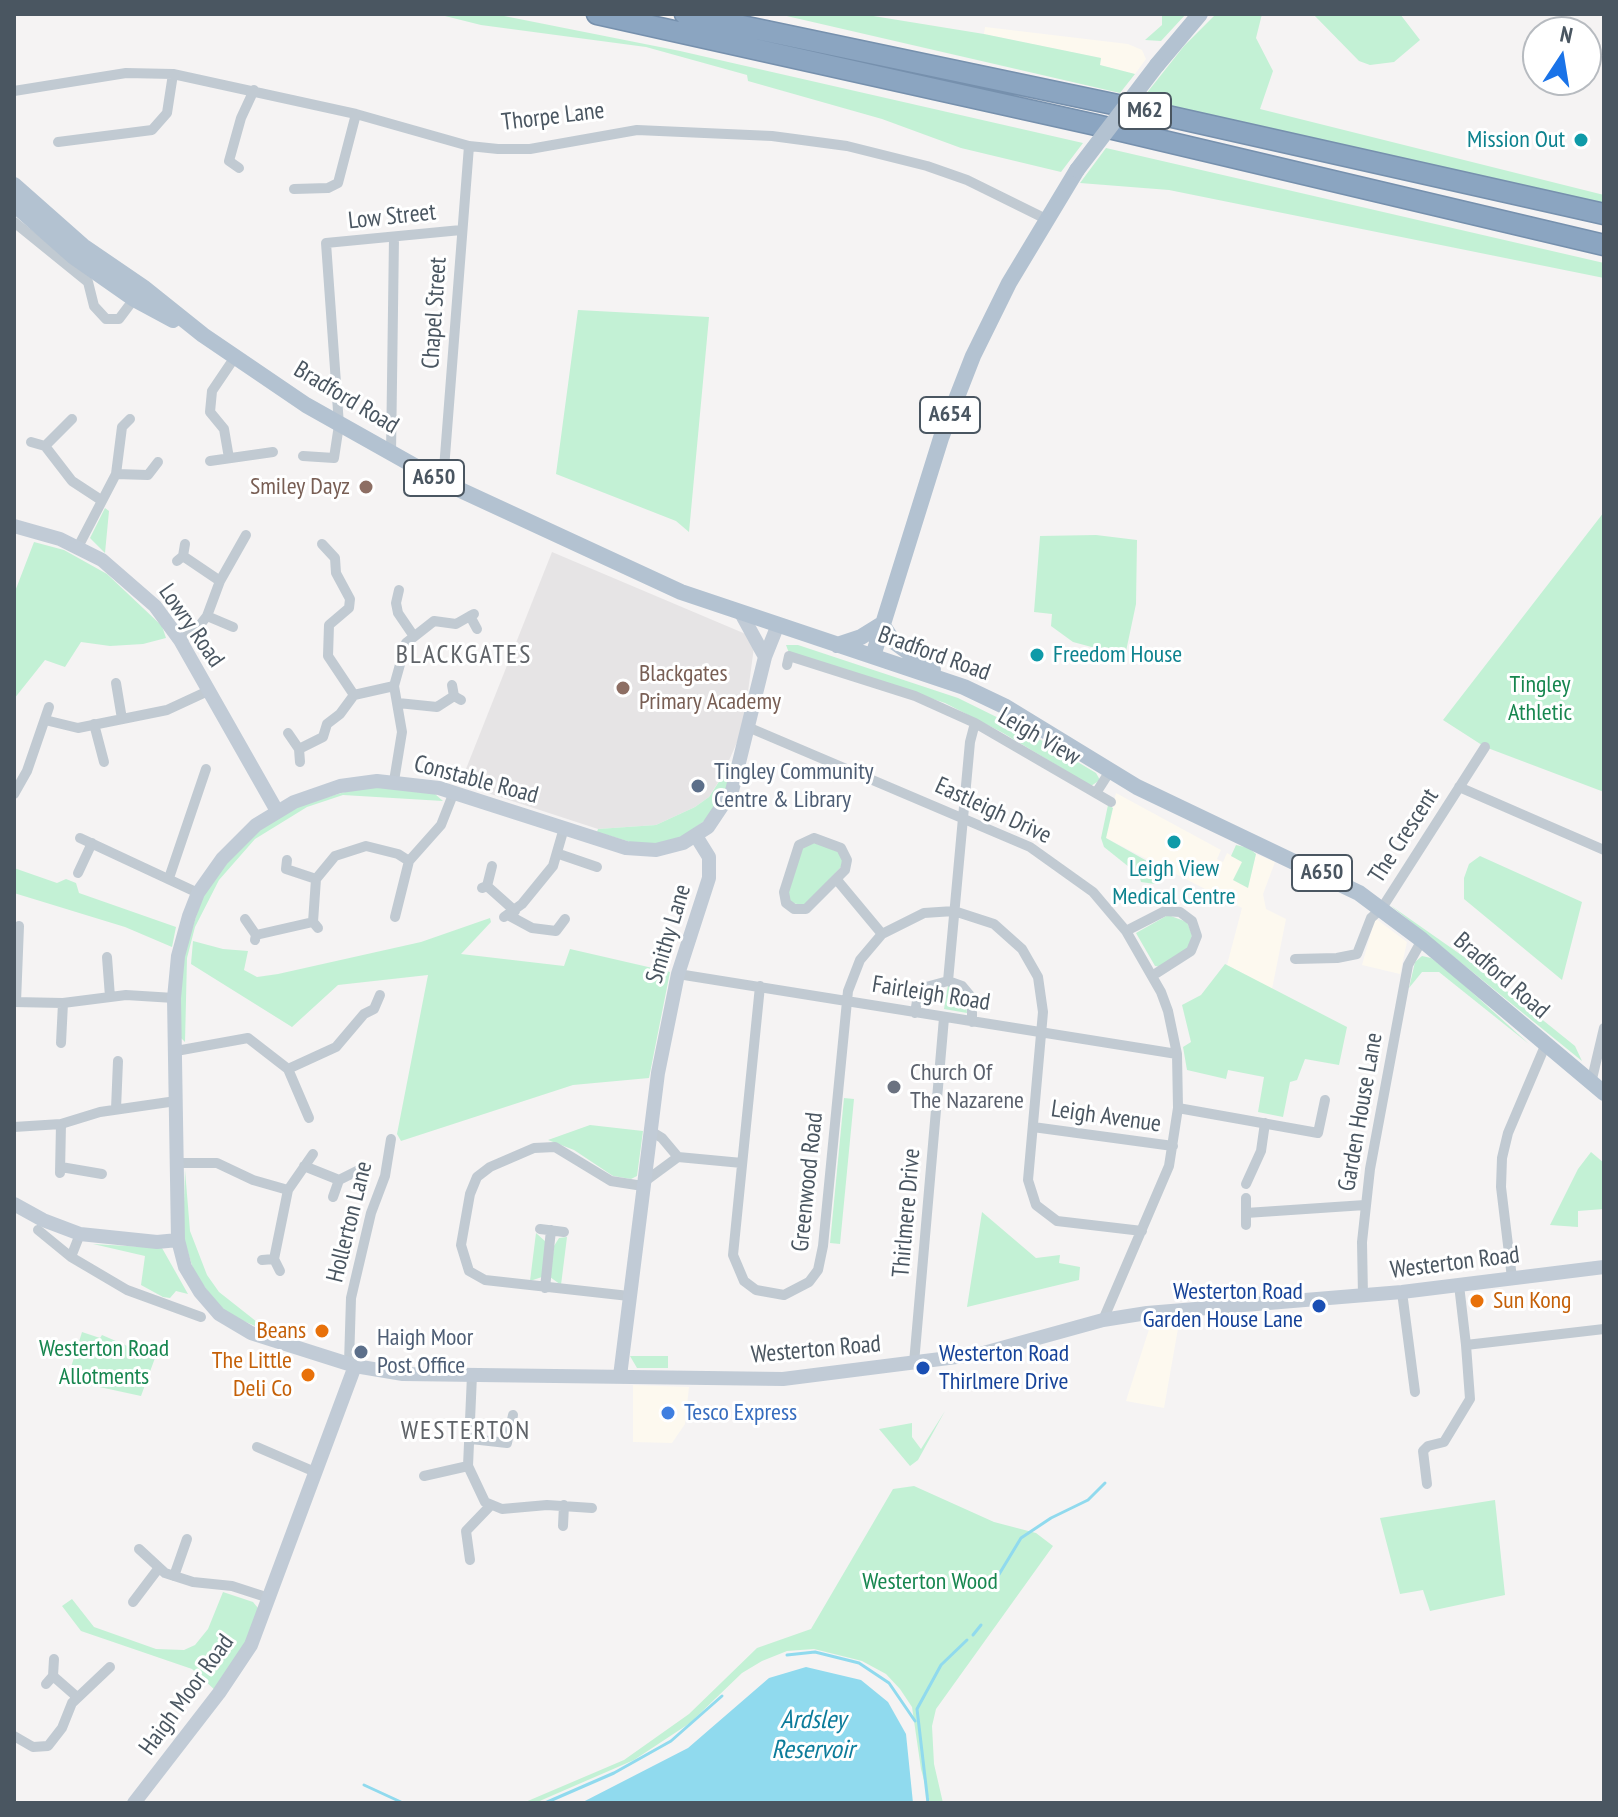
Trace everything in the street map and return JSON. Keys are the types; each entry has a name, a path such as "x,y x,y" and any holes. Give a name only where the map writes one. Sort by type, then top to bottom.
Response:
{"highway":[{"name":"M62","path":"597,14 1111,128 1604,245"},
{"name":"M62","path":"685,14 1132,108 1604,214"}],"main road":[{"name":"A654","path":"873,656 941,438 973,356 1046,219 1077,170 1200,14"},
{"name":"Bradford Road","path":"14,185 138,293"},
{"name":"Bradford Road","path":"14,204 74,257 138,293 339,425 443,482 681,592 777,627 945,679 1006,707 1110,771 1190,813 1331,877 1382,908 1598,1088"},
{"path":"837,645 861,637 882,624 893,641 945,679"}],"street":[{"name":"Thorpe Lane","path":"14,91 126,73 173,74 356,114 469,146 530,149 637,130 772,136 847,146 927,166 967,180 1046,219"},
{"path":"65,144 143,132 159,126 167,113 173,74"},
{"path":"239,168 229,161 241,118 254,90"},
{"path":"294,189 338,189 356,114"},
{"name":"Chapel Street","path":"443,482 469,146"},
{"path":"14,222 88,282 94,306 106,319 119,319 138,293"},
{"name":"Low Street","path":"339,425 326,243 461,230"},
{"path":"391,454 394,237"},
{"path":"229,458 224,429 210,412 212,391 235,357"},
{"path":"45,446 72,419"},
{"path":"78,547 116,474 122,427 130,419"},
{"path":"303,456 334,458 339,425"},
{"path":"31,442 45,446 72,481 101,500"},
{"path":"210,461 273,452"},
{"path":"116,474 148,475 158,462"},
{"name":"Lowry Road","path":"14,526 78,547 113,567 136,586 180,640 277,811"},
{"path":"180,640 196,630 207,616 220,581 246,535"},
{"path":"185,544 180,558 220,581"},
{"path":"322,544 335,558 336,573 350,599 349,608 329,625 323,659 354,695"},
{"path":"233,560 244,566"},
{"path":"399,590 396,603 398,613 413,635"},
{"path":"394,781 402,732 394,686 401,653 413,635 434,621 456,624 473,614 477,629"},
{"path":"742,615 765,657"},
{"path":"207,616 233,627"},
{"path":"696,836 727,803 738,777 765,657 777,627"},
{"name":"Leigh View","path":"787,665 789,656 915,696 975,723 1111,802"},
{"path":"116,683 122,719"},
{"path":"299,749 323,737 327,724 340,714 354,695 394,686"},
{"path":"45,720 78,728 167,710 208,691"},
{"path":"398,703 437,707 456,694"},
{"path":"14,794 27,771 49,707"},
{"path":"948,981 970,742 975,723"},
{"path":"94,724 104,762"},
{"name":"Eastleigh Drive","path":"750,728 1009,836 1052,860 1093,892 1126,931 1168,1011 1177,1054 1178,1108 1173,1146 1142,1231 1103,1320"},
{"path":"288,733 299,749 300,762"},
{"name":"The Crescent","path":"1295,959 1357,954 1371,918 1382,908 1485,747"},
{"path":"169,878 206,769"},
{"name":"Leigh View","path":"1096,793 1110,771"},
{"name":"Constable Road","path":"178,1240 174,998 178,956 198,893 233,847 277,811 340,786 394,781 454,792 641,850 670,847 696,836"},
{"name":"The Crescent","path":"1459,787 1604,850"},
{"path":"395,917 409,861 441,825 454,792"},
{"path":"195,798 209,801"},
{"path":"509,914 545,878 559,854 564,828"},
{"name":"Smithy Lane","path":"620,1376 649,1130 678,974 709,878 709,857 696,836"},
{"path":"80,838 198,893"},
{"path":"807,838 834,845 845,853 845,870 837,880 806,909 794,909 786,903 784,892 796,850 807,838"},
{"path":"78,873 92,843"},
{"path":"245,919 256,937 316,925 316,879 335,856 366,846 398,854 409,861"},
{"path":"559,854 597,867"},
{"path":"287,860 286,869 316,879"},
{"path":"492,866 484,888 509,914 532,928 556,931 565,919"},
{"path":"837,880 882,934"},
{"path":"847,1001 860,960 882,934 910,917 954,911 994,924 1010,935 1031,962 1042,993 1028,1180 1030,1193 1045,1215 1070,1224 1142,1231"},
{"path":"1126,931 1165,911 1180,912 1192,921 1197,936 1191,951 1152,976"},
{"path":"19,926 15,1002 63,1003 142,994 174,998"},
{"name":"Garden House Lane","path":"1363,1296 1365,1205 1408,965 1422,940"},
{"path":"107,957 110,997"},
{"name":"Fairleigh Road","path":"678,974 1177,1054"},
{"path":"915,1013 921,992 931,984 948,981 962,986 972,998 972,1022"},
{"name":"Greenwood Road","path":"760,986 733,1255 736,1269 744,1281 769,1294 798,1290 818,1270 822,1256 847,1001"},
{"path":"288,1069 336,1047 364,1014 376,1013 380,995"},
{"path":"61,1043 63,1003"},
{"name":"Thirlmere Drive","path":"914,1363 944,1018"},
{"path":"1598,1088 1604,1028"},
{"path":"176,1051 248,1038 288,1069 309,1118"},
{"path":"1512,1278 1502,1195 1502,1158 1508,1133 1545,1046"},
{"path":"116,1109 118,1061"},
{"path":"1178,1108 1318,1133 1325,1100"},
{"path":"14,1127 61,1124 116,1109 176,1101"},
{"path":"287,1108 302,1106"},
{"path":"1246,1184 1261,1151 1265,1123"},
{"path":"61,1124 61,1170 102,1174"},
{"name":"Leigh Avenue","path":"1033,1127 1173,1146"},
{"path":"649,1130 662,1138 678,1157"},
{"name":"Hollerton Lane","path":"352,1364 351,1298 371,1213 385,1176 391,1139"},
{"path":"629,1296 485,1280 469,1271 464,1264 461,1245 470,1194 477,1177 490,1167 547,1147 564,1150 611,1181 644,1184 678,1157 742,1163"},
{"path":"280,1271 274,1259 288,1190 313,1154"},
{"path":"176,1163 217,1163 253,1180 288,1190"},
{"path":"304,1166 339,1180"},
{"path":"333,1197 339,1180 359,1170"},
{"path":"1246,1198 1246,1219 1365,1205"},
{"path":"14,1204 43,1220 80,1234 157,1242 178,1240"},
{"path":"545,1288 546,1229 564,1232"},
{"path":"38,1230 71,1257 127,1290 201,1317"},
{"path":"71,1257 80,1234"},
{"name":"Westerton Road","path":"178,1240 185,1267 200,1292 219,1314 251,1333 352,1364 403,1374 812,1377 980,1354 1103,1320 1147,1313 1363,1296 1604,1267"},
{"path":"262,1260 274,1259"},
{"path":"1427,1484 1423,1451 1428,1446 1444,1442 1470,1399 1459,1285"},
{"path":"1402,1292 1415,1392"},
{"path":"1466,1345 1604,1329"},
{"name":"Haigh Moor Road","path":"134,1803 245,1658 352,1364"},
{"path":"472,1375 468,1466 482,1497 502,1509 564,1505 592,1508"},
{"path":"1398,1382 1412,1378"},
{"path":"471,1439 507,1443 513,1415"},
{"path":"257,1447 315,1472"},
{"path":"424,1476 468,1466"},
{"path":"470,1560 466,1531 491,1505"},
{"path":"563,1526 564,1505"},
{"path":"174,1576 187,1539"},
{"path":"139,1549 158,1569 174,1576 232,1586 269,1598"},
{"path":"133,1602 158,1569"},
{"path":"54,1659 50,1680 77,1697"},
{"path":"14,1736 33,1747 48,1746 77,1697 110,1667"}],"shaded area":[{"path":"985,27 1128,44 1142,50 1146,59 1135,74 1100,65 1101,58 984,34"},
{"name":"Blackgates Primary Academy","path":"552,552 748,635 754,647 743,729 722,776 709,797 695,807 656,825 598,829 460,784"},
{"path":"1116,793 1221,850 1217,859 1223,862 1227,853 1242,862 1248,887 1256,854 1275,862 1263,894 1266,909 1286,919 1272,989 1227,965 1242,908 1106,838"},
{"path":"1375,918 1407,942 1400,974 1362,965"},
{"path":"1161,1320 1179,1323 1164,1408 1126,1401 1151,1323 1160,1324"},
{"path":"633,1385 689,1387 685,1424 672,1443 633,1442"}],"green space":[{"path":"437,14 494,14 680,51 1083,143 1061,172 961,148 882,119 748,81 747,75 646,47 481,25"},
{"path":"778,14 861,14 984,34 1101,58 1100,65 1135,74 1120,93"},
{"path":"1162,14 1186,14 1161,41 1145,40 1162,25"},
{"path":"1216,14 1262,14 1256,38 1273,71 1260,109 1604,195 1604,205 1142,99 1184,46"},
{"path":"1313,14 1400,14 1420,40 1394,62 1370,65 1359,61"},
{"path":"1106,148 1604,263 1604,278 1169,190 1080,183"},
{"path":"578,310 709,317 689,532 676,521 556,474"},
{"path":"105,508 109,511 105,553 90,538"},
{"name":"Tingley Athletic","path":"1604,512 1604,792 1485,747 1443,720"},
{"path":"1096,535 1137,540 1136,604 1125,656 1073,642 1051,626 1052,614 1034,612 1040,536"},
{"path":"34,542 64,550 107,574 162,626 166,638 143,644 110,646 81,642 65,667 45,660 14,699 14,594"},
{"path":"786,645 798,645 958,698 1031,734 1096,773 1100,780 1091,786 1003,733 945,703 789,653"},
{"path":"731,763 734,764 727,788 707,819 682,837 654,844 637,844 597,832 598,829 656,825 695,807 709,797"},
{"path":"362,787 398,787 435,794 443,801 343,795 307,807 255,839 219,880 195,927 187,958 185,1042 181,1038 183,957 203,895 240,845 269,823 300,805"},
{"path":"1108,805 1113,808 1106,838 1163,870 1155,884 1141,882 1139,875 1104,847 1101,838"},
{"path":"811,842 837,850 843,857 841,867 805,905 790,903 787,892 801,847"},
{"path":"1236,845 1249,848 1256,854 1248,888 1233,880 1242,862 1231,856"},
{"path":"1480,856 1582,902 1562,980 1464,899 1464,878 1469,864"},
{"path":"14,868 57,883 66,879 76,883 79,893 176,927 172,947 125,927 14,893"},
{"path":"1390,905 1467,959 1575,1046 1582,1061"},
{"path":"1168,915 1187,922 1192,935 1188,948 1160,967 1155,966 1136,933"},
{"path":"490,918 491,922 461,954 564,966 570,949 670,972 649,1078 573,1085 401,1141 397,1134 428,975 338,985 292,1027 191,964 193,941 223,949 248,951 244,970 257,977 278,974 421,942"},
{"path":"1422,956 1431,958 1453,975 1529,1044 1439,972 1422,972 1409,988 1415,962"},
{"path":"1225,964 1347,1027 1339,1065 1305,1059 1297,1080 1290,1082 1283,1117 1258,1112 1264,1077 1228,1070 1226,1079 1187,1070 1183,1047 1191,1042 1182,1005 1201,995"},
{"path":"948,985 965,995 967,1013 944,1009"},
{"path":"844,1098 854,1099 840,1244 830,1243"},
{"path":"590,1125 643,1131 637,1176 631,1179 613,1176 574,1150 548,1140"},
{"path":"1591,1152 1604,1163 1604,1209 1578,1211 1578,1227 1550,1225 1578,1169"},
{"path":"185,1170 190,1231 207,1275 219,1292 271,1333 232,1316 216,1303 194,1272 183,1236"},
{"path":"982,1212 1036,1258 1060,1255 1059,1263 1080,1267 1079,1280 967,1307"},
{"path":"536,1233 546,1242 542,1277 530,1281"},
{"path":"567,1237 561,1285 550,1277 554,1246 559,1238"},
{"path":"93,1244 162,1248 188,1294 176,1291 170,1298 163,1297 141,1285 145,1256"},
{"name":"Westerton Road Allotments","path":"82,1332 100,1338 102,1335 155,1358 141,1396 67,1380"},
{"path":"630,1356 668,1356 668,1368 637,1368"},
{"path":"945,1411 918,1460 910,1466 879,1429 912,1423 912,1437 921,1449"},
{"name":"Westerton Wood","path":"914,1486 994,1522 1036,1533 1053,1546 936,1709 932,1726 934,1764 943,1803 930,1803 921,1769 912,1707 900,1689 886,1674 862,1661 814,1649 787,1651 742,1673 690,1723 634,1760 535,1803 523,1803 624,1760 689,1714 757,1648 811,1629 893,1489"},
{"path":"1495,1500 1505,1595 1430,1611 1423,1590 1400,1594 1380,1518"},
{"path":"223,1592 253,1602 258,1608 247,1642 216,1691 192,1669 81,1631 62,1606 72,1599 94,1627 156,1649 184,1650 195,1645 208,1629"}],"water":[{"name":"Ardsley Reservoir","path":"806,1667 861,1680 888,1702 906,1734 913,1803 581,1803 688,1748 769,1678"}],"waterway":[{"path":"997,1588 998,1576 1021,1538 1051,1518 1088,1500 1105,1483"},
{"path":"973,1635 981,1625"},
{"path":"928,1803 917,1709 941,1665 967,1640"},
{"path":"787,1655 815,1652 859,1663 889,1683 915,1721"},
{"path":"545,1803 614,1773 671,1741 722,1696"},
{"path":"364,1785 403,1803"}],"place":[{"name":"Mission Out","path":"1581,140"},
{"name":"Smiley Dayz","path":"366,487"},
{"name":"Freedom House","path":"1037,655"},
{"name":"Blackgates Primary Academy","path":"623,688"},
{"name":"Tingley Community Centre & Library","path":"698,786"},
{"name":"Leigh View Medical Centre","path":"1174,842"},
{"name":"Church Of The Nazarene","path":"894,1087"},
{"name":"Sun Kong","path":"1477,1301"},
{"name":"Westerton Road Garden House Lane","path":"1319,1306"},
{"name":"Beans","path":"322,1331"},
{"name":"Haigh Moor Post Office","path":"361,1352"},
{"name":"Westerton Road Thirlmere Drive","path":"923,1368"},
{"name":"The Little Deli Co","path":"308,1375"},
{"name":"Tesco Express","path":"668,1413"}],"district":[{"name":"BLACKGATES","path":"464,656"},
{"name":"WESTERTON","path":"466,1432"}]}
